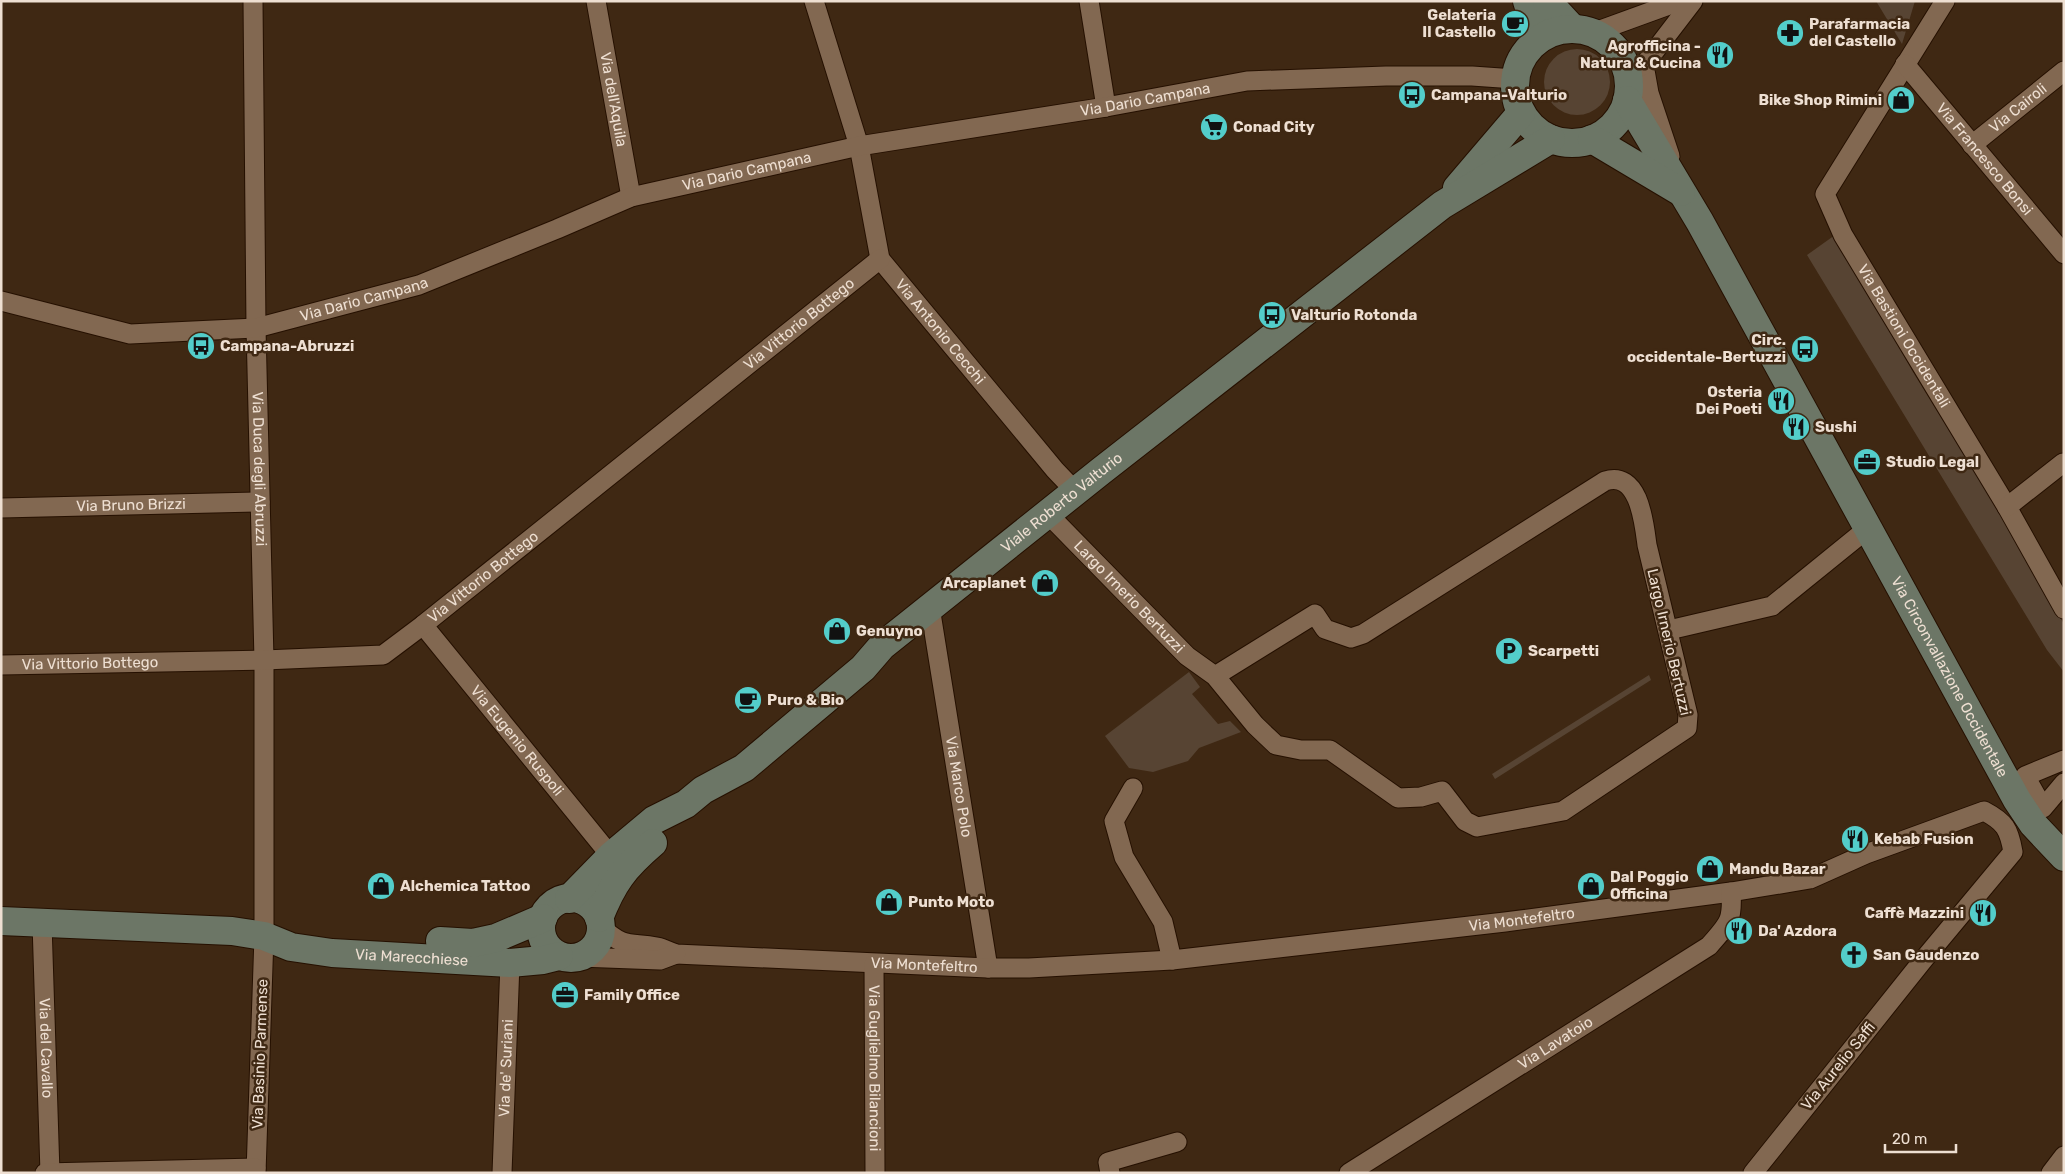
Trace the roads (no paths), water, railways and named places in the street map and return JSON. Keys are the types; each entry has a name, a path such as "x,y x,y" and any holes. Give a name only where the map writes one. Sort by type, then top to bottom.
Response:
{"street":[{"name":"Via Duca degli Abruzzi","path":"253,1 256,328 264,660 264,936"},
{"name":"Via dell'Aquila","path":"596,1 631,197"},
{"name":"Via Antonio Cecchi","path":"814,1 859,146 880,259 1055,470 1076,492"},
{"path":"1089,1 1106,107"},
{"path":"1527,1 1539,40"},
{"path":"1547,1 1582,31 1604,40 1614,48 1622,60 1636,69"},
{"path":"1680,1 1582,31 1551,33 1539,40 1521,60 1515,79 1516,100 1521,113 1529,124 1551,139 1564,142 1592,139 1604,133 1614,124 1622,112 1636,69 1693,1"},
{"path":"1905,64 1945,1"},
{"name":"Via Francesco Bonsi","path":"1905,64 2064,254"},
{"name":"Via Bastioni Occidentali","path":"1905,64 1825,194 1843,235 2007,507 2064,609"},
{"name":"Via Circonvallazione Occidentale","path":"1636,69 1649,93 1682,193"},
{"name":"Via Cairoli","path":"1972,145 2064,71"},
{"name":"Via Dario Campana","path":"1,301 130,334 256,328 419,285 631,197 859,146 1106,107 1247,80 1386,76 1472,76 1515,79"},
{"name":"Via Circonvallazione Occidentale","path":"1627,100 1700,222 1867,530 2017,800 2038,816 2064,857"},
{"name":"Viale Roberto Valturio","path":"1442,205 1521,113"},
{"name":"Viale Roberto Valturio","path":"569,899 611,856 654,820 686,804 704,790 744,768 864,668 882,646 930,607 1442,205 1551,139"},
{"name":"Via Circonvallazione Occidentale","path":"1592,139 1682,193"},
{"name":"Via Vittorio Bottego","path":"1,665 264,660 382,655 423,625 880,259"},
{"path":"2007,507 2062,463 2064,465"},
{"name":"Largo Irnerio Bertuzzi","path":"1048,514 1187,656 1215,676 1255,725 1276,745 1301,750 1330,750 1398,798 1421,797 1442,791 1465,821 1477,827 1563,811 1687,728 1688,715 1669,630 1646,545 1644,525 1634,494 1624,480 1613,478 1555,512 1363,634 1351,638 1325,629 1315,614 1215,676"},
{"name":"Via Bruno Brizzi","path":"1,508 260,502"},
{"path":"1669,630 1772,606 1867,530"},
{"name":"Via Marco Polo","path":"930,607 988,968"},
{"name":"Via Eugenio Ruspoli","path":"423,625 611,856"},
{"path":"2038,816 2025,776 2064,760"},
{"path":"2038,816 2064,783"},
{"path":"1133,788 1114,821 1124,857 1163,922 1172,960"},
{"name":"Viale Roberto Valturio","path":"600,923 617,879 632,861 665,832 686,804"},
{"name":"Via Aurelio Saffi","path":"1753,1173 1924,959 2013,852 2010,832 1999,819 1984,811 1866,854"},
{"name":"Via Montefeltro","path":"600,923 614,939 632,945 658,947 676,954 874,964 1030,968 1172,960 1505,922 1730,892 1810,878 1866,854"},
{"name":"Via Lavatoio","path":"1349,1173 1709,946 1729,924 1732,910 1730,892"},
{"path":"569,899 587,903 600,923 600,937 596,945 589,952 569,956 551,950 545,943 542,935 543,918 553,904 569,899"},
{"name":"Via Marecchiese","path":"1,921 232,932 264,936 295,933 472,943 496,938 543,918"},
{"name":"Via del Cavallo","path":"42,923 50,1173"},
{"name":"Via Marecchiese","path":"264,936 291,947 332,953 510,963 569,956"},
{"name":"Via Basinio Parmense","path":"256,1170 264,936"},
{"name":"Via Montefeltro","path":"569,956 660,960 676,954"},
{"name":"Via de' Suriani","path":"502,1173 510,963"},
{"name":"Via Guglielmo Bilancioni","path":"874,964 875,1173"},
{"path":"1110,1173 1108,1162 1177,1142"},
{"path":"2051,1173 2064,1156"},
{"path":"45,1173 256,1170"}],"place":[{"name":"Gelateria Il Castello","path":"1515,24"},
{"name":"Parafarmacia del Castello","path":"1790,33"},
{"name":"Agrofficina - Natura & Cucina","path":"1720,55"},
{"name":"Campana-Valturio","path":"1412,95"},
{"name":"Bike Shop Rimini","path":"1901,100"},
{"name":"Conad City","path":"1214,127"},
{"name":"Valturio Rotonda","path":"1272,315"},
{"name":"Campana-Abruzzi","path":"201,346"},
{"name":"Circ. occidentale-Bertuzzi","path":"1805,349"},
{"name":"Osteria Dei Poeti","path":"1781,401"},
{"name":"Sushi","path":"1796,427"},
{"name":"Studio Legal","path":"1867,462"},
{"name":"Arcaplanet","path":"1045,583"},
{"name":"Genuyno","path":"837,631"},
{"name":"Scarpetti","path":"1509,651"},
{"name":"Puro & Bio","path":"748,700"},
{"name":"Kebab Fusion","path":"1855,839"},
{"name":"Mandu Bazar","path":"1710,869"},
{"name":"Alchemica Tattoo","path":"381,886"},
{"name":"Dal Poggio Officina","path":"1591,886"},
{"name":"Punto Moto","path":"889,902"},
{"name":"Caffè Mazzini","path":"1983,913"},
{"name":"Da' Azdora","path":"1739,931"},
{"name":"San Gaudenzo","path":"1854,955"},
{"name":"Family Office","path":"565,995"}]}
